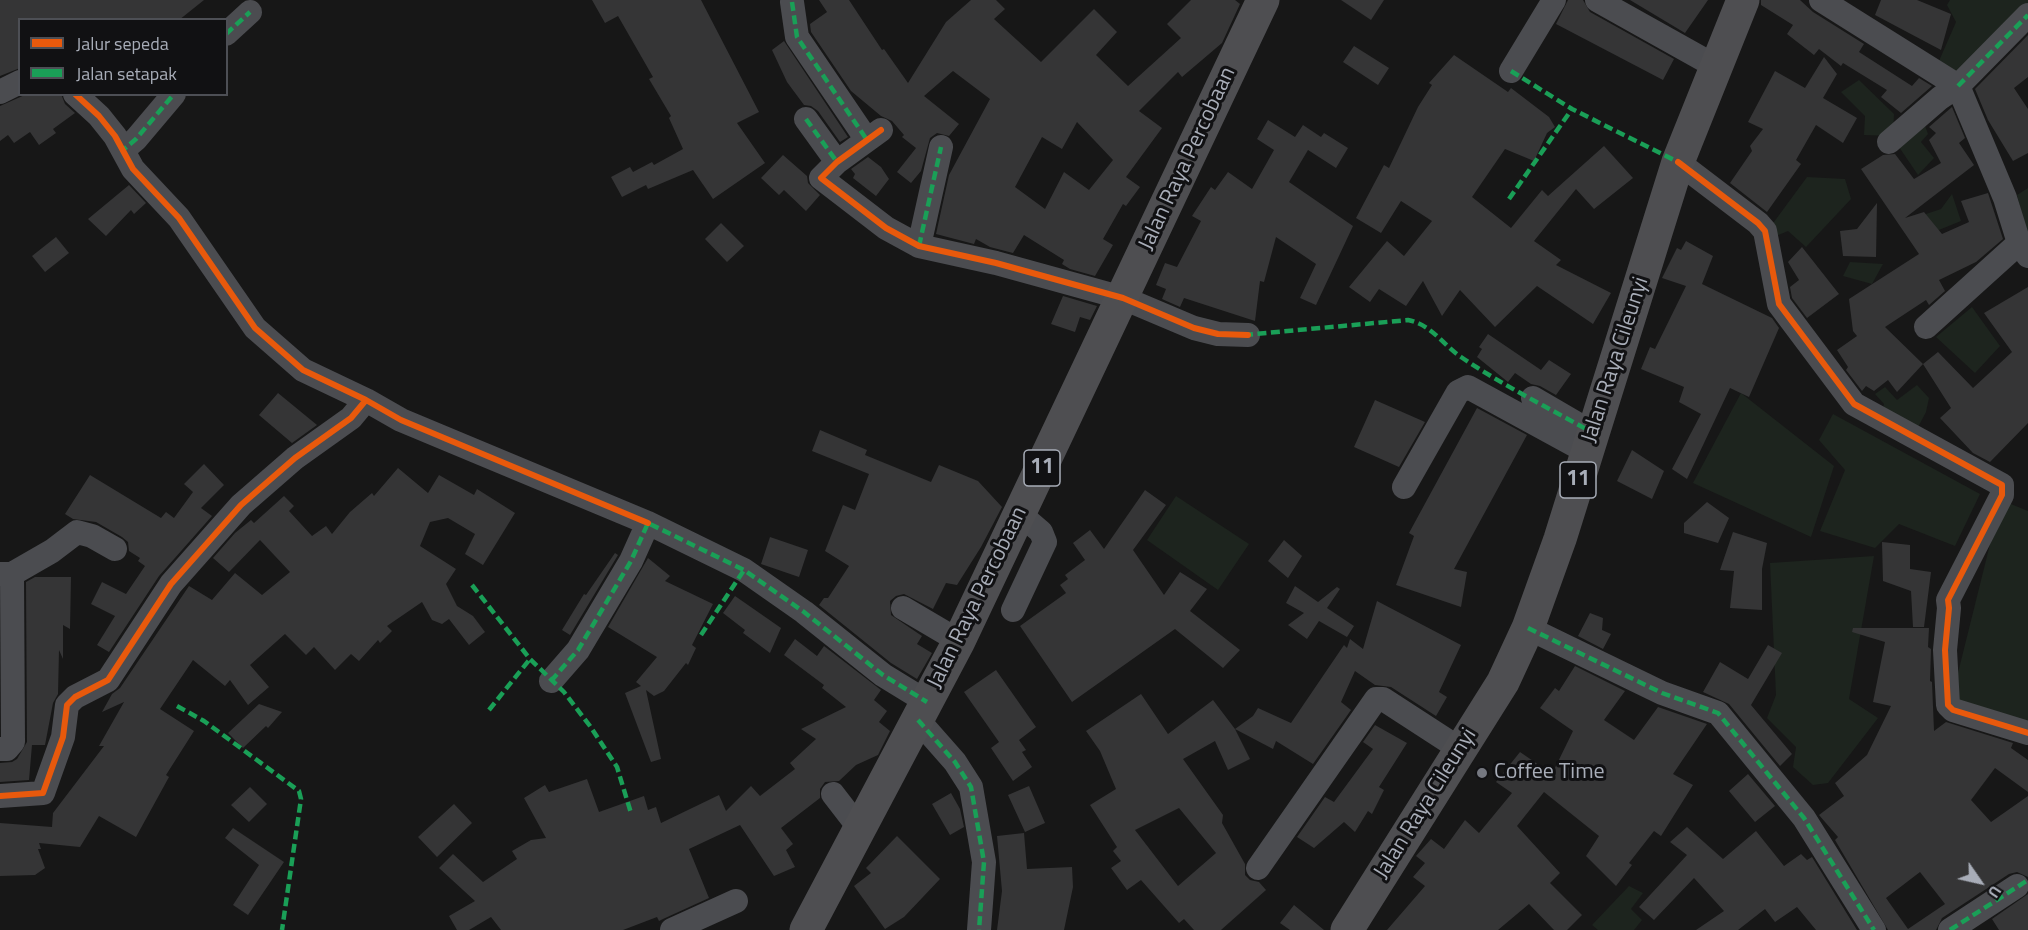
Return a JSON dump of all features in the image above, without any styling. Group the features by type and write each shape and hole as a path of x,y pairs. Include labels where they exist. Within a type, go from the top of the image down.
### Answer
{"highway":[{"name":"Jalan Raya Percobaan","path":"806,930 959,640 1263,0"},
{"name":"Jalan Raya Cileunyi","path":"1347,930 1503,682 1528,628 1590,443 1678,162 1743,0"}],"street":[{"path":"1511,70 1554,0"},
{"path":"1597,0 1715,66"},
{"path":"1821,0 1958,86 2024,249 1926,327"},
{"path":"792,2 797,37 874,135 837,162 821,178 886,228 919,246 996,263 1123,298 1194,328 1218,334 1248,335"},
{"path":"228,32 250,12"},
{"path":"1888,142 1940,98 1958,86 2028,15"},
{"path":"0,92 18,83"},
{"path":"77,96 99,116 123,150 133,169 180,218 255,328 303,370 366,400 401,420 648,523 744,570 804,612 883,675 922,711 970,787 984,862 979,930"},
{"path":"123,150 136,139 172,96"},
{"path":"806,119 837,162"},
{"path":"919,246 941,147"},
{"path":"1678,162 1758,223 1765,231 1779,304 1854,404 2002,485 2002,495 1948,600 1945,650 1948,705 1953,710 2028,733"},
{"path":"1404,487 1458,392 1468,387 1590,443"},
{"path":"1533,398 1590,443"},
{"path":"0,795 43,793 63,737 67,705 75,697 108,680 171,584 241,505 295,458 351,418 366,400"},
{"path":"1013,610 1045,542 1041,532 1020,514"},
{"path":"551,681 578,650 631,561 648,523"},
{"path":"0,749 7,749 13,742 6,574 52,551 77,532 92,536 115,549"},
{"path":"903,609 959,640"},
{"path":"1528,628 1662,693 1718,713 1804,818 1874,930"},
{"path":"1257,868 1376,699 1383,699 1460,749"},
{"path":"833,794 860,828"},
{"path":"1950,930 2018,886"},
{"path":"672,930 736,901"}],"shaded area":[{"path":"1950,0 2028,0 2028,6 1962,79 1939,61 1956,22 1947,5"},
{"path":"1859,80 1894,114 1893,136 1864,135 1865,116 1841,92"},
{"path":"1924,123 1928,134 1921,142 1934,158 1918,175 1899,147"},
{"path":"1807,177 1845,179 1851,199 1806,247 1788,231 1776,236 1771,226"},
{"path":"2028,188 2028,239 2017,195"},
{"path":"1952,194 1961,221 1924,236 1917,217 1941,209"},
{"path":"1850,262 1883,264 1872,284 1843,276"},
{"path":"1972,307 2000,346 1975,373 1936,337"},
{"path":"1917,385 1929,398 1926,412 1915,433 1881,417 1884,404 1875,394 1885,387 1897,400"},
{"path":"1741,393 1834,466 1811,537 1693,483"},
{"path":"1833,414 1980,494 1955,546 1899,524 1875,548 1820,531 1845,470 1819,440"},
{"path":"1176,496 1249,544 1218,590 1147,540"},
{"path":"2001,500 2028,511 2028,730 1950,705"},
{"path":"1874,556 1849,699 1878,718 1828,783 1813,785 1793,767 1796,747 1767,718 1776,695 1770,563"},
{"path":"1629,886 1643,893 1631,909 1642,920 1634,930 1598,930 1592,925"}],"building":[{"path":"0,0 204,0 182,18 18,18 18,69 0,76"},
{"path":"592,0 701,0 759,112 737,123 765,163 713,199 693,170 648,189 646,185 622,197 611,177 630,167 633,172 652,162 654,165 683,149 669,118 671,116 649,79 653,77 618,16 605,23"},
{"path":"819,0 849,0 882,50 884,49 908,83 946,22 971,0 996,0 1005,9 994,19 1041,62 1094,9 1117,32 1096,55 1128,86 1181,38 1167,24 1191,0 1235,0 1240,4 1222,43 1182,77 1178,72 1139,111 1162,128 1126,177 1140,187 1126,206 1123,204 1103,239 1113,245 1095,276 1070,269 1062,264 1064,260 1024,235 1013,253 990,247 976,239 974,244 936,234 949,175 990,99 953,71 924,96 959,124 949,136 937,133 930,138 921,171 911,183 897,172 916,148 902,137 904,135 892,121 881,116 851,91 811,32 810,24 827,12","holes":["1077,122 1113,160 1089,190 1064,172 1045,209 1015,187 1042,137 1062,149"]},
{"path":"1341,0 1384,0 1371,20"},
{"path":"1568,0 1583,0 1590,12 1674,59 1663,80 1556,24"},
{"path":"1630,0 1708,0 1685,33"},
{"path":"1761,0 1800,0 1813,12 1864,44 1859,52 1912,86 1919,78 1932,86 1901,113 1881,97 1887,90 1843,63 1841,66 1819,49 1814,55 1787,34 1793,25 1761,5"},
{"path":"1881,0 1917,0 1951,14 1941,50 1875,15"},
{"path":"2028,35 2028,77 2014,88 2028,109 2028,153 2013,161 1988,120 1975,89"},
{"path":"784,41 848,137 840,142 818,111 811,106 804,105 787,82 772,50"},
{"path":"1354,46 1389,68 1378,85 1343,62"},
{"path":"1454,55 1508,92 1511,88 1549,117 1555,127 1547,133 1534,161 1505,149 1472,197 1511,228 1542,190 1548,196 1604,146 1633,178 1594,209 1576,189 1534,241 1561,260 1556,265 1611,293 1593,324 1537,286 1495,327 1460,290 1442,316 1423,281 1406,306 1379,289 1370,302 1349,287 1387,241 1404,256 1432,221 1401,201 1381,233 1356,218 1384,165 1389,168 1418,107 1432,85 1429,83"},
{"path":"1824,57 1837,74 1823,98 1857,118 1843,143 1816,125 1796,160 1801,164 1767,212 1730,183 1752,151 1750,146 1763,129 1748,122 1775,71 1805,88"},
{"path":"22,96 62,96 65,104 75,113 53,129 56,133 39,145 30,132 14,143 8,135 0,141 0,106"},
{"path":"1952,107 1965,138 1959,143 1974,165 1905,218 1924,212 1942,234 1969,222 1961,201 1988,193 2003,239 1976,262 1939,280 1945,291 1929,305 1926,300 1885,327 1923,364 1897,392 1888,380 1874,391 1866,386 1862,391 1846,370 1848,367 1837,350 1857,336 1853,331 1849,299 1919,254 1861,169 1883,155 1895,154 1914,179 1941,163 1929,140 1936,133 1929,127"},
{"path":"1268,120 1295,137 1303,125 1321,137 1324,133 1348,148 1336,168 1308,150 1289,182 1353,226 1316,305 1300,298 1316,264 1276,237 1264,282 1260,281 1255,321 1184,298 1180,307 1162,299 1166,289 1156,285 1165,263 1177,267 1201,221 1192,216 1211,187 1215,190 1228,172 1252,189 1274,150 1257,139"},
{"path":"783,155 807,176 808,183 820,195 806,211 784,190 779,195 761,178"},
{"path":"868,157 881,167 889,179 876,196 853,178 855,174 851,169"},
{"path":"129,185 146,203 134,214 131,210 106,236 88,219"},
{"path":"1877,203 1876,257 1843,256 1840,231 1857,229"},
{"path":"721,223 744,246 727,262 705,239"},
{"path":"56,237 69,253 45,272 32,256"},
{"path":"1686,241 1713,256 1702,284 1772,318 1779,328 1749,397 1730,388 1687,479 1672,469 1701,414 1679,402 1684,387 1641,369 1650,347 1655,349 1686,286 1662,278 1677,248 1681,250"},
{"path":"1802,247 1839,294 1807,318 1792,298 1790,287 1799,280 1788,262"},
{"path":"2028,287 2028,423 1990,462 1973,453 1940,418 1951,408 1923,364 1938,352 1973,388 2012,352 1984,313"},
{"path":"1063,296 1097,306 1090,320 1080,317 1075,332 1051,324"},
{"path":"1488,334 1541,370 1549,360 1571,374 1556,395 1531,384 1515,373 1508,382 1477,357 1482,349 1479,347"},
{"path":"278,393 317,425 292,443 259,415"},
{"path":"1375,400 1425,422 1399,467 1354,447"},
{"path":"1477,408 1527,435 1454,569 1467,572 1461,607 1396,585 1414,536 1409,533"},
{"path":"820,430 867,450 865,455 931,482 939,465 978,481 1002,507 957,585 946,583 933,609 904,594 890,601 891,615 922,636 917,644 932,653 917,679 891,663 819,605 824,598 828,598 849,566 825,551 843,505 855,510 869,474 812,451"},
{"path":"1632,450 1664,471 1652,499 1617,481"},
{"path":"204,464 224,485 201,508 212,516 159,576 109,652 97,645 115,616 91,604 102,582 126,594 145,566 138,561 140,558 129,551 128,542 122,537 96,522 73,519 65,514 90,475 161,518 166,512 174,518 193,492 184,484"},
{"path":"398,468 428,493 439,475 474,495 477,489 515,513 483,565 465,554 475,534 448,518 430,522 420,546 456,569 446,584 457,606 473,616 485,632 469,645 449,619 442,624 432,620 422,602 387,626 392,631 380,643 378,640 359,661 351,654 335,670 314,647 306,655 285,634 250,665 269,687 248,705 230,680 225,686 193,660 160,709 194,731 166,775 169,777 136,837 99,816 80,847 39,843 41,849 38,849 45,868 35,875 0,876 0,823 52,827 53,813 104,746 99,746 124,702 102,712 112,694 120,688 189,586 212,600 235,573 262,595 290,572 260,540 229,572 213,558 235,533 251,520 254,523 284,496 294,506 289,511 312,536 326,526 332,534 350,512 372,493 374,496"},
{"path":"1145,490 1166,505 1133,550 1164,595 1180,572 1207,589 1190,611 1240,650 1223,668 1175,629 1072,702 1020,626 1066,593 1060,585 1068,579 1065,575 1085,560 1073,543 1090,530 1104,549"},
{"path":"1707,502 1729,518 1718,543 1684,533 1684,523"},
{"path":"1733,532 1767,543 1762,569 1762,610 1730,608 1734,571 1720,570"},
{"path":"770,537 808,550 799,577 761,564"},
{"path":"1284,540 1302,556 1288,578 1268,561"},
{"path":"1882,542 1910,545 1910,569 1931,572 1924,627 1913,627 1911,591 1883,581"},
{"path":"615,553 618,555 570,635 562,630 584,594 586,595"},
{"path":"648,558 670,576 665,581 713,604 692,645 696,648 688,665 686,663 664,691 654,696 646,690 661,759 651,762 625,693 641,686 636,682 657,657 608,627"},
{"path":"35,577 71,577 70,629 63,625 63,659 59,650 58,694 53,703 45,745 32,745 29,780 0,782 0,763 17,759 27,742 26,582"},
{"path":"1295,586 1318,602 1337,587 1340,589 1327,608 1354,626 1347,637 1319,621 1307,639 1288,625 1304,613 1286,603"},
{"path":"735,596 781,628 770,653 743,633 745,630 723,613"},
{"path":"1377,601 1461,645 1439,692 1447,697 1436,716 1391,687 1375,685 1355,671 1341,702 1351,710 1313,764 1276,741 1273,749 1235,729 1253,716 1258,708 1291,723 1344,645 1347,648 1350,639 1363,649"},
{"path":"1590,613 1603,618 1602,630 1611,634 1603,649 1578,636"},
{"path":"1853,628 1929,628 1928,647 1931,649 1930,681 1932,682 1934,731 1946,722 2013,743 2011,748 2028,760 2028,792 1995,768 1971,800 1991,822 2028,796 2028,877 2017,872 2009,874 1942,918 1936,930 1888,930 1835,840 1838,837 1819,815 1844,796 1835,783 1867,755 1891,706 1873,702 1885,642 1852,632","holes":["1920,872 1945,904 1908,929 1886,898"]},
{"path":"795,639 817,656 824,646 881,690 874,700 887,711 879,722 890,731 878,755 856,765 839,781 825,782 820,789 820,798 781,828 793,844 786,850 795,867 774,876 740,825 689,849 709,898 659,921 657,917 623,930 501,930 491,917 469,930 457,930 449,916 475,901 439,868 453,854 483,882 517,859 512,851 531,840 546,838 524,798 545,785 549,792 587,779 599,812 644,796 648,810 656,807 661,823 719,795 726,811 751,786 760,796 795,769 790,763 816,739 801,729 846,707 822,688 824,685 784,655"},
{"path":"1768,645 1782,653 1751,705 1792,754 1780,766 1729,704 1703,692 1720,662 1748,679"},
{"path":"1575,666 1625,691 1604,720 1634,740 1658,707 1707,724 1673,774 1693,785 1661,836 1654,831 1629,863 1632,865 1616,886 1586,856 1599,836 1544,792 1517,826 1560,873 1550,883 1582,915 1567,930 1554,930 1529,904 1498,930 1387,930 1425,886 1413,877 1425,863 1416,856 1431,839 1444,849 1465,820 1479,833 1512,793 1496,782 1520,752 1552,774 1573,731 1540,708 1555,688 1559,691"},
{"path":"996,670 1036,727 1019,740 1026,750 1022,752 1032,767 1013,781 991,748 999,742 964,692"},
{"path":"1141,694 1168,734 1213,700 1235,729 1250,759 1228,770 1215,741 1183,759 1223,815 1222,823 1245,864 1245,875 1250,880 1259,882 1266,890 1221,930 1194,930 1184,919 1179,923 1141,880 1127,890 1111,868 1121,861 1113,851 1117,847 1090,805 1116,789 1100,751 1086,731","holes":["1179,808 1216,853 1178,886 1135,830"]},
{"path":"259,704 282,712 268,728 266,726 243,748 228,733"},
{"path":"1375,725 1407,743 1379,787 1384,790 1372,814 1368,811 1355,832 1344,822 1314,848 1297,837 1325,797 1334,802 1373,749 1363,742"},
{"path":"1748,774 1775,806 1755,822 1729,791"},
{"path":"1029,786 1045,823 1025,832 1008,795"},
{"path":"250,787 267,804 249,822 231,805"},
{"path":"951,793 960,809 964,827 950,835 932,804"},
{"path":"454,804 472,823 437,857 418,837"},
{"path":"1687,827 1723,859 1756,831 1784,866 1801,854 1807,860 1812,857 1857,930 1816,930 1797,907 1775,922 1765,909 1738,930 1696,930 1724,911 1694,878 1654,920 1639,907 1687,855 1670,842"},
{"path":"233,828 284,862 248,915 233,905 259,865 225,838"},
{"path":"1024,833 1027,869 1072,867 1073,887 1064,930 997,930 1002,891 997,836"},
{"path":"897,836 940,879 904,917 885,929 854,886 871,873 866,868"},
{"path":"2028,894 2028,930 1999,930 1992,919"},
{"path":"1294,905 1324,930 1290,930 1280,923"}],"marked path":[{"path":"792,2 797,37 867,140"},
{"path":"228,32 250,12"},
{"path":"1958,86 2028,15"},
{"path":"1511,71 1572,109 1682,164"},
{"path":"125,154 123,150 136,139 172,96"},
{"path":"1509,199 1572,109"},
{"path":"806,119 837,162"},
{"path":"919,246 941,147"},
{"path":"1244,335 1408,320 1416,322 1430,330 1461,357 1593,433"},
{"path":"551,681 578,650 631,561 648,523 744,570 804,612 883,675 927,702"},
{"path":"701,635 744,570"},
{"path":"472,585 530,659 564,692 590,726 617,767 631,813"},
{"path":"1528,628 1662,693 1718,713 1804,818 1874,930"},
{"path":"489,710 530,659"},
{"path":"177,706 204,721 299,791 301,799 282,930"},
{"path":"918,720 955,762 971,787 984,862 979,930"},
{"path":"1950,930 2028,880"}],"cycle path":[{"path":"77,96 99,116 115,136 133,169 179,218 255,328 303,370 366,400 401,420 648,523"},
{"path":"881,130 837,162 821,178 886,228 919,246 996,263 1123,298 1194,328 1218,334 1248,335"},
{"path":"1678,162 1758,223 1765,231 1779,304 1854,404 2002,485 2002,495 1948,600 1945,650 1948,705 1953,710 2028,733"},
{"path":"0,796 43,793 63,737 67,705 75,697 108,680 171,584 241,505 295,458 351,418 366,400"}],"place":[{"name":"Coffee Time","path":"1482,773"}]}
